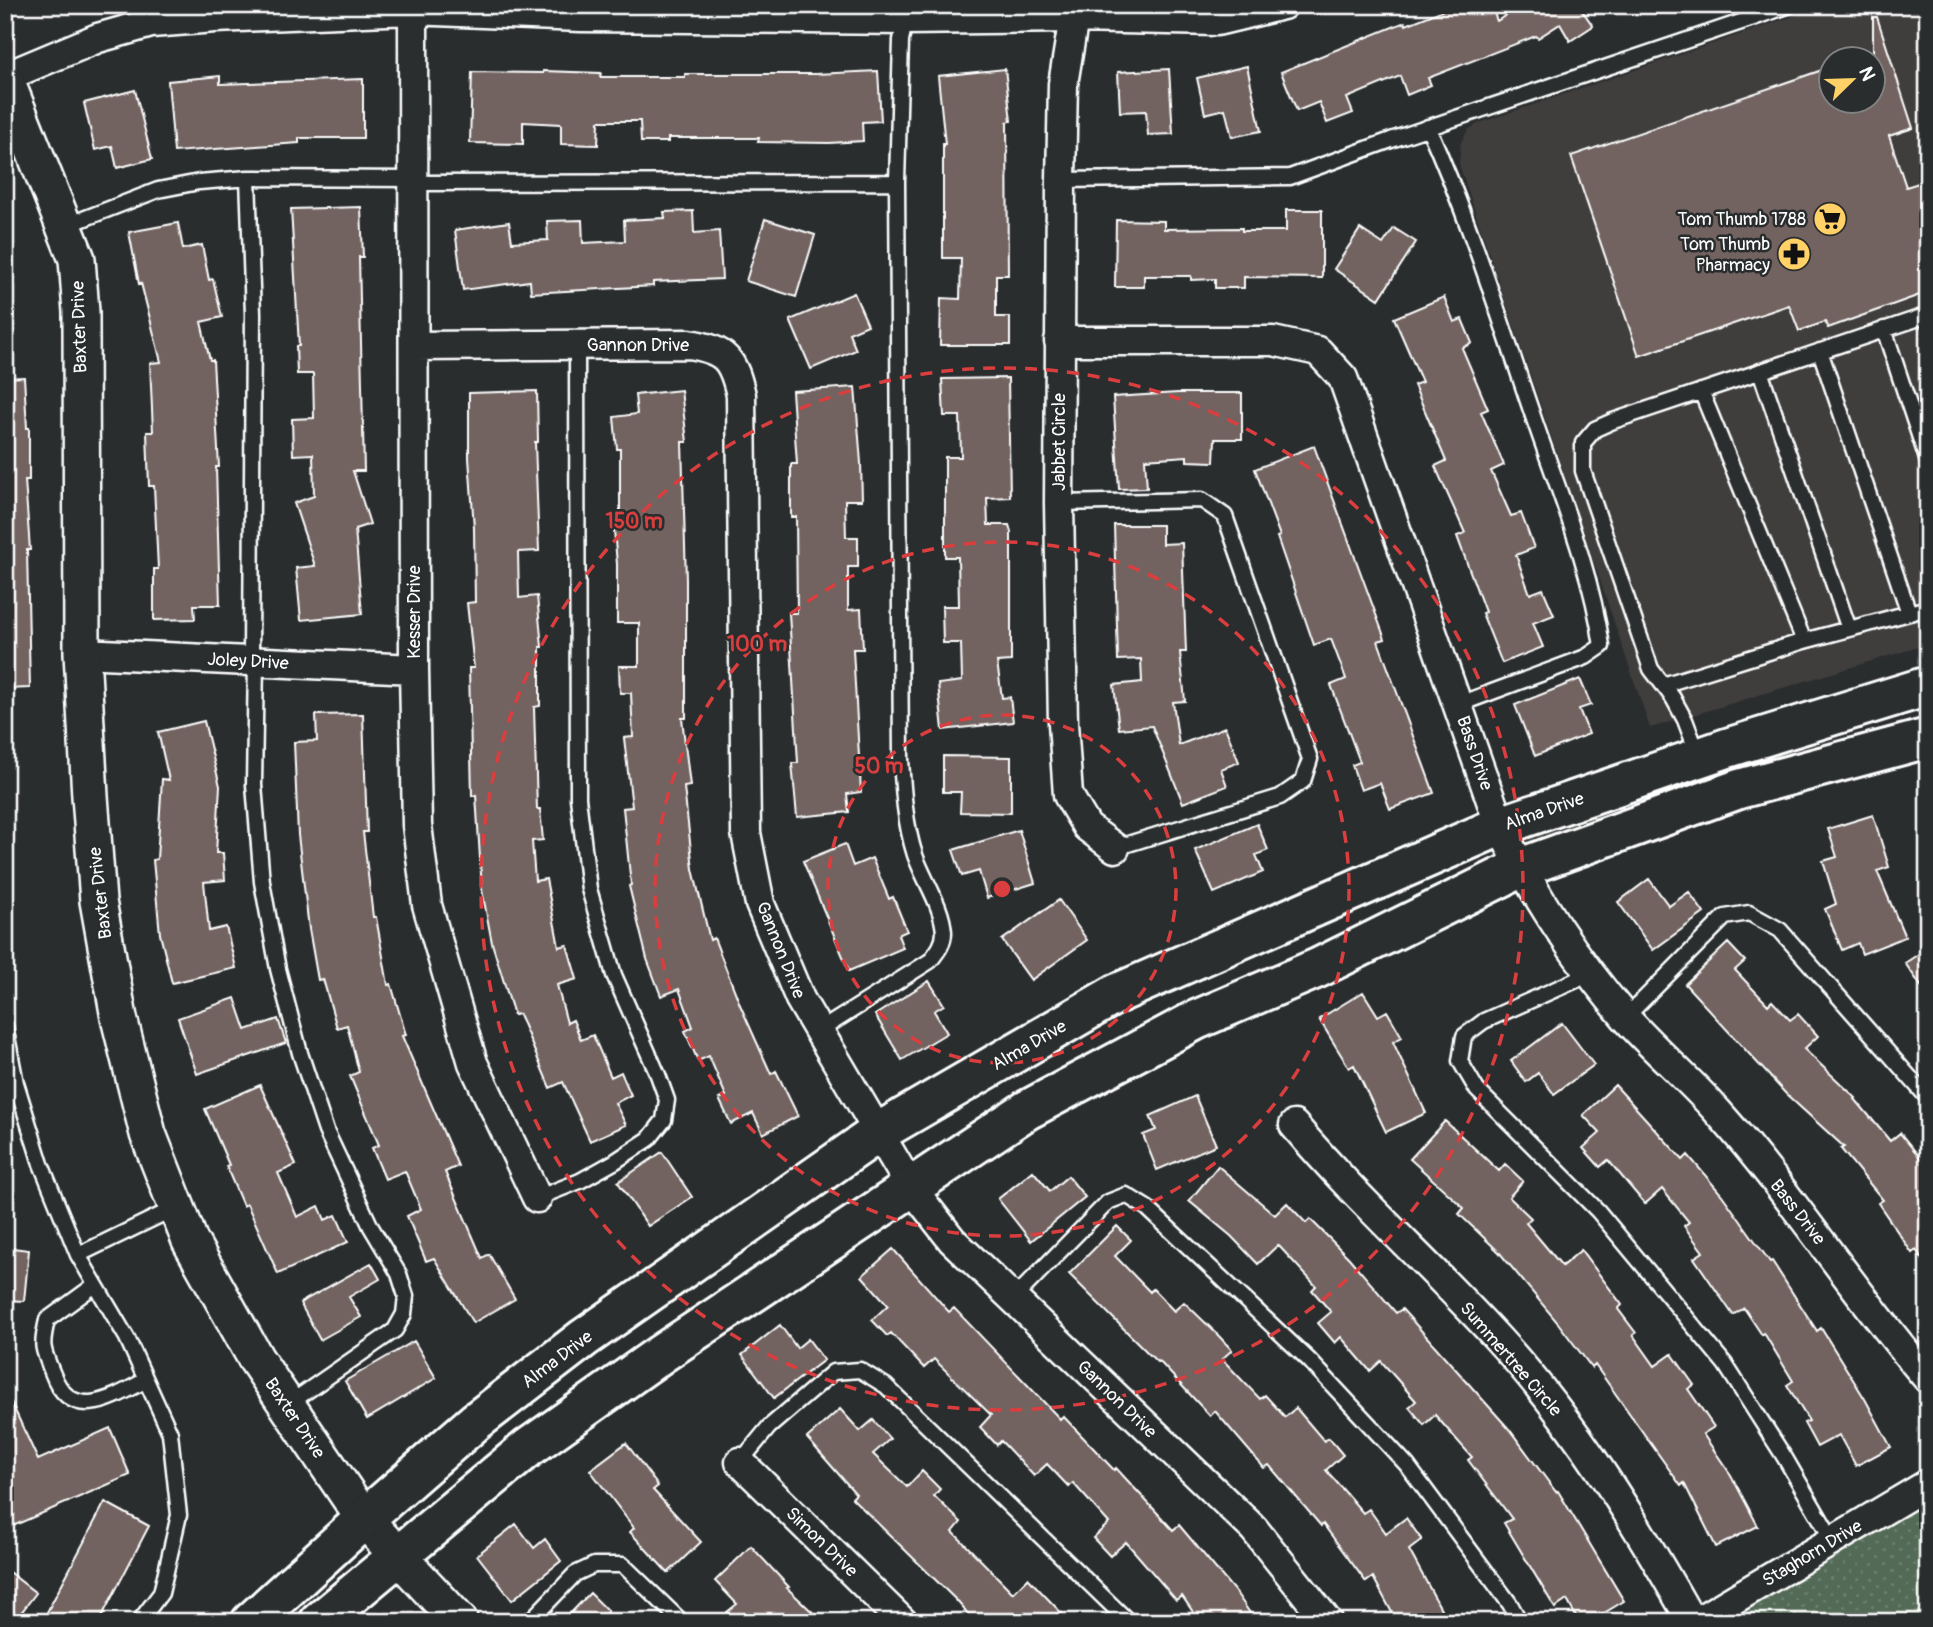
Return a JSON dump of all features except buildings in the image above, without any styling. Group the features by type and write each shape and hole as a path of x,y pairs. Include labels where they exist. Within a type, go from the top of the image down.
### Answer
{"main road":[{"name":"Alma Drive","path":"251,1622 475,1422 584,1338 879,1132 1116,994 1500,826 1699,757 1928,686"},
{"path":"319,1622 528,1448 661,1354 1027,1110 1196,1020 1318,968 1520,868 1739,789 1928,738"}],"street":[{"path":"5,78 97,38 152,23 245,11 412,7 907,13 1074,11 1217,21 1239,11 1283,5"},
{"name":"Kesser Drive","path":"412,7 417,825 426,905 473,1063 537,1198"},
{"name":"Jabbet Circle","path":"1074,11 1063,84 1061,180 1059,503 1063,723 1068,795 1087,827 1115,848"},
{"name":"Baxter Drive","path":"5,78 77,259 81,312 82,653 98,901 119,1017 145,1121 197,1253 256,1359 364,1519 460,1622"},
{"name":"Bass Drive","path":"1059,341 1273,341 1318,351 1343,377 1500,826 1520,868 1564,938 1626,1017 1718,1112 1798,1211 1884,1328 1928,1379"},
{"name":"Gannon Drive","path":"414,346 689,344 711,347 725,357 736,374 741,395 746,833 760,904 800,999 910,1186 952,1240 1254,1529 1328,1622"},
{"name":"Joley Drive","path":"82,653 414,668"},
{"name":"Summertree Circle","path":"1294,1125 1323,1159 1501,1342 1569,1426 1631,1517 1694,1622"},
{"name":"Simon Drive","path":"740,1462 903,1622"},
{"name":"Staghorn Drive","path":"1694,1622 1928,1484"}],"lane":[{"path":"1061,180 1290,177 1754,11 1790,5"},
{"path":"819,1031 930,961 940,949 944,936 942,919 915,855 904,807 901,759 897,182 901,40 907,13"},
{"path":"1428,128 1455,188 1577,544 1599,623 1602,646 1586,657 1458,705"},
{"path":"248,178 253,328 254,785 261,882 278,969 300,1053 326,1131 371,1227 399,1275 406,1296 404,1314 395,1330 287,1405"},
{"path":"65,226 158,190 199,181 248,178 897,182"},
{"path":"1699,757 1685,720 1651,670 1583,471 1583,443 1595,429 1613,421 1928,315"},
{"path":"1884,329 1928,462"},
{"path":"537,1198 580,1181 649,1139 664,1120 667,1100 614,975 589,889 578,798 577,345"},
{"path":"1820,351 1909,613"},
{"path":"1760,371 1849,629"},
{"path":"1701,391 1804,641"},
{"path":"1059,503 1202,500 1225,516 1310,759 1303,781 1279,797 1115,848"},
{"path":"1663,685 1804,641 1928,608"},
{"path":"1626,1017 1725,917 1749,912 1780,930 1928,1098"},
{"path":"1592,973 1484,1021 1464,1036 1460,1061 1477,1090 1598,1211 1724,1364 1785,1458 1833,1541"},
{"path":"5,1026 16,1083 34,1141 78,1255 127,1338 170,1433 179,1515 161,1593 139,1622"},
{"path":"1013,1299 1108,1202 1126,1195 1147,1208 1309,1360 1407,1465 1510,1604 1520,1622"},
{"path":"78,1255 177,1207"},
{"path":"95,1285 47,1320 41,1344 58,1390 72,1401 90,1404 115,1397 146,1380"},
{"path":"740,1462 769,1427 833,1372 860,1370 886,1386 1129,1622"},
{"path":"529,1622 575,1574 594,1565 623,1565 681,1622"}],"shaded area":[{"path":"1826,5 1928,5 1928,644 1650,728 1459,164 1461,142 1468,130 1479,123"}],"green space":[{"path":"1928,1494 1928,1622 1714,1622"}],"place":[{"name":"Tom Thumb 1788","path":"1830,219"},
{"name":"Tom Thumb Pharmacy","path":"1794,254"}]}
